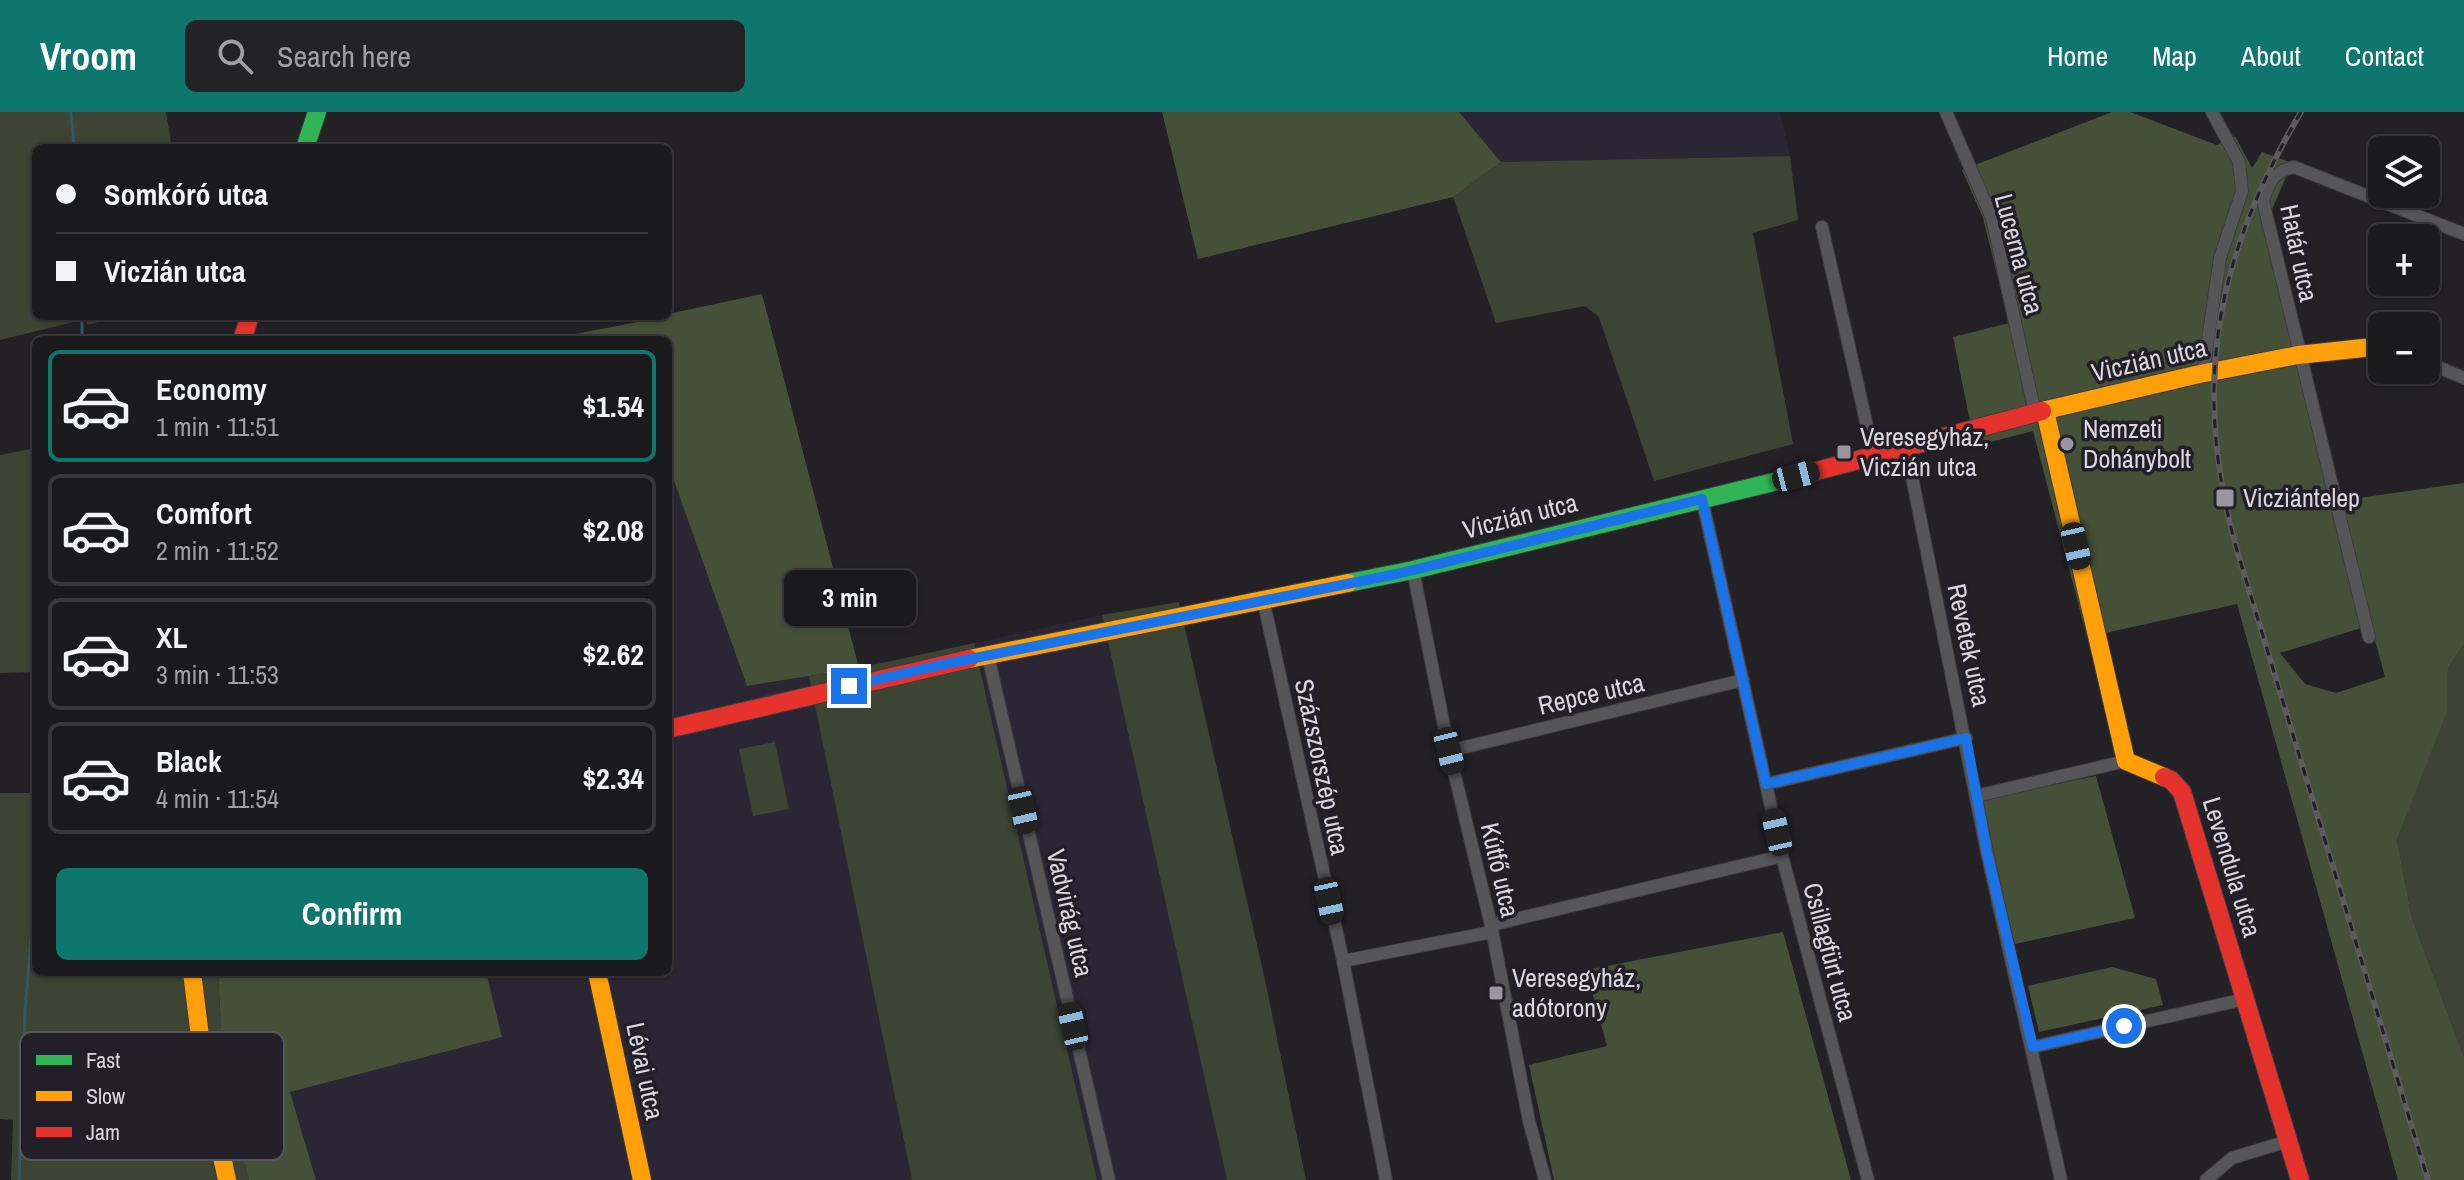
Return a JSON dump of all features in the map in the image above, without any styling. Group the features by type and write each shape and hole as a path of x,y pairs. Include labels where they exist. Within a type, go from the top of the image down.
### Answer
{"street":[{"path":"306,144 317,112"},
{"name":"Lucerna utca","path":"1946,112 1992,218 2040,412"},
{"path":"2203,374 2220,258 2242,191 2239,162 2212,112"},
{"name":"Határ utca","path":"2369,637 2263,201 2275,175 2280,170 2294,167 2464,234"},
{"path":"1822,227 1874,457"},
{"name":"Viczián utca","path":"672,728 988,656 1413,570 2203,374 2298,355 2368,348"},
{"path":"2440,369 2463,380"},
{"path":"1976,796 2126,761 2040,412"},
{"name":"Revetek utca","path":"1906,447 1987,853 2061,1180"},
{"name":"Csillagfürt utca","path":"1702,499 1782,856 1868,1180"},
{"name":"Kútfő utca","path":"1413,570 1449,751 1492,929 1529,1121 1545,1180"},
{"name":"Százszorszép utca","path":"1263,599 1343,961 1386,1180"},
{"name":"Vadvirág utca","path":"988,656 1109,1180"},
{"name":"Repce utca","path":"1449,751 1743,680"},
{"path":"1766,784 1966,738"},
{"name":"Levendula utca","path":"2126,761 2171,780 2182,792 2300,1180"},
{"path":"1343,961 1492,929 1782,856"},
{"path":"192,976 199,1032"},
{"name":"Lévai utca","path":"598,976 642,1180"},
{"path":"2033,1047 2245,999"},
{"path":"2206,1180 2232,1158 2288,1141"},
{"path":"223,1160 227,1180"}],"shaded area":[{"path":"1459,112 1780,112 1790,156 1501,162"},
{"path":"672,475 747,686 809,676 912,1180 316,1180 290,1092 501,1037 487,976 672,976"},
{"path":"1102,615 1227,1180 1097,1180 974,643"}],"green space":[{"path":"0,112 166,112 171,144 32,144 32,320 82,320 0,340"},
{"path":"1162,112 1459,112 1501,162 1453,197 1198,259"},
{"path":"2112,112 2130,112 2217,145 2235,136 2252,168 2262,152 2292,163 2271,212 2338,501 2464,483 2464,644 2448,668 2447,711 2397,840 2412,918 2464,1057 2464,1180 2398,1180 2237,604 2087,637 2033,431 1975,446 1953,337 2009,323 1983,218 1962,170","holes":["2371,625 2385,677 2336,693 2305,684 2280,653"]},
{"path":"1790,156 1798,220 1753,233 1793,444 1654,481 1599,317 1585,306 1496,323 1453,197 1501,162"},
{"path":"762,294 859,668 747,686 672,475 672,336 566,336 648,320 672,320 672,313"},
{"path":"86,320 107,320 87,325"},
{"path":"32,449 32,672 0,673 0,455"},
{"path":"1179,602 1265,980 1306,1180 1227,1180 1102,615"},
{"path":"974,643 1097,1180 912,1180 809,676"},
{"path":"2464,644 2464,1057 2412,918 2397,840 2446,711 2448,668"},
{"path":"775,742 789,809 753,816 739,749"},
{"path":"2096,776 2135,918 2015,944 1991,855 1983,799"},
{"path":"0,793 32,793 32,976 218,976 221,1032 20,1032 20,1160 244,1160 249,1180 11,1180 13,1120 0,1119"},
{"path":"1783,932 1851,1180 1554,1180 1529,1065 1607,1046 1586,970"},
{"path":"2112,967 2156,979 2163,1005 2039,1032 2028,986"},
{"path":"218,976 487,976 502,1037 290,1092 316,1180 249,1180 244,1160 284,1160 284,1032 221,1032"}],"waterway":[{"path":"71,112 74,144"},
{"path":"82,320 82,336"},
{"path":"24,1032 32,926"},
{"path":"19,1180 20,1152"}],"railway":[{"path":"2301,112 2272,165 2231,270 2220,323 2214,376 2215,431 2222,488 2236,547 2428,1180"}],"traffic: fast":[{"path":"306,144 317,112"},
{"path":"1348,583 1794,477"}],"traffic: slow":[{"path":"2042,411 2195,375 2298,355 2368,348"},
{"path":"2045,411 2126,761 2164,777"},
{"path":"969,659 1348,583"},
{"path":"192,976 199,1032"},
{"path":"598,976 642,1180"},
{"path":"223,1160 227,1180"}],"traffic: jam":[{"path":"243,336 249,320"},
{"path":"1794,477 2042,411"},
{"path":"672,728 969,659"},
{"path":"2164,777 2182,792 2300,1180"}],"place":[{"name":"Nemzeti Dohánybolt","path":"2067,444"},
{"name":"Veresegyház, Viczián utca","path":"1844,452"},
{"name":"Vicziántelep","path":"2225,498"},
{"name":"Veresegyház, adótorony","path":"1496,993"}],"route":[{"path":"849,686 1397,574 1702,499 1766,784 1966,738 1987,853 2033,1047 2124,1026"}]}
